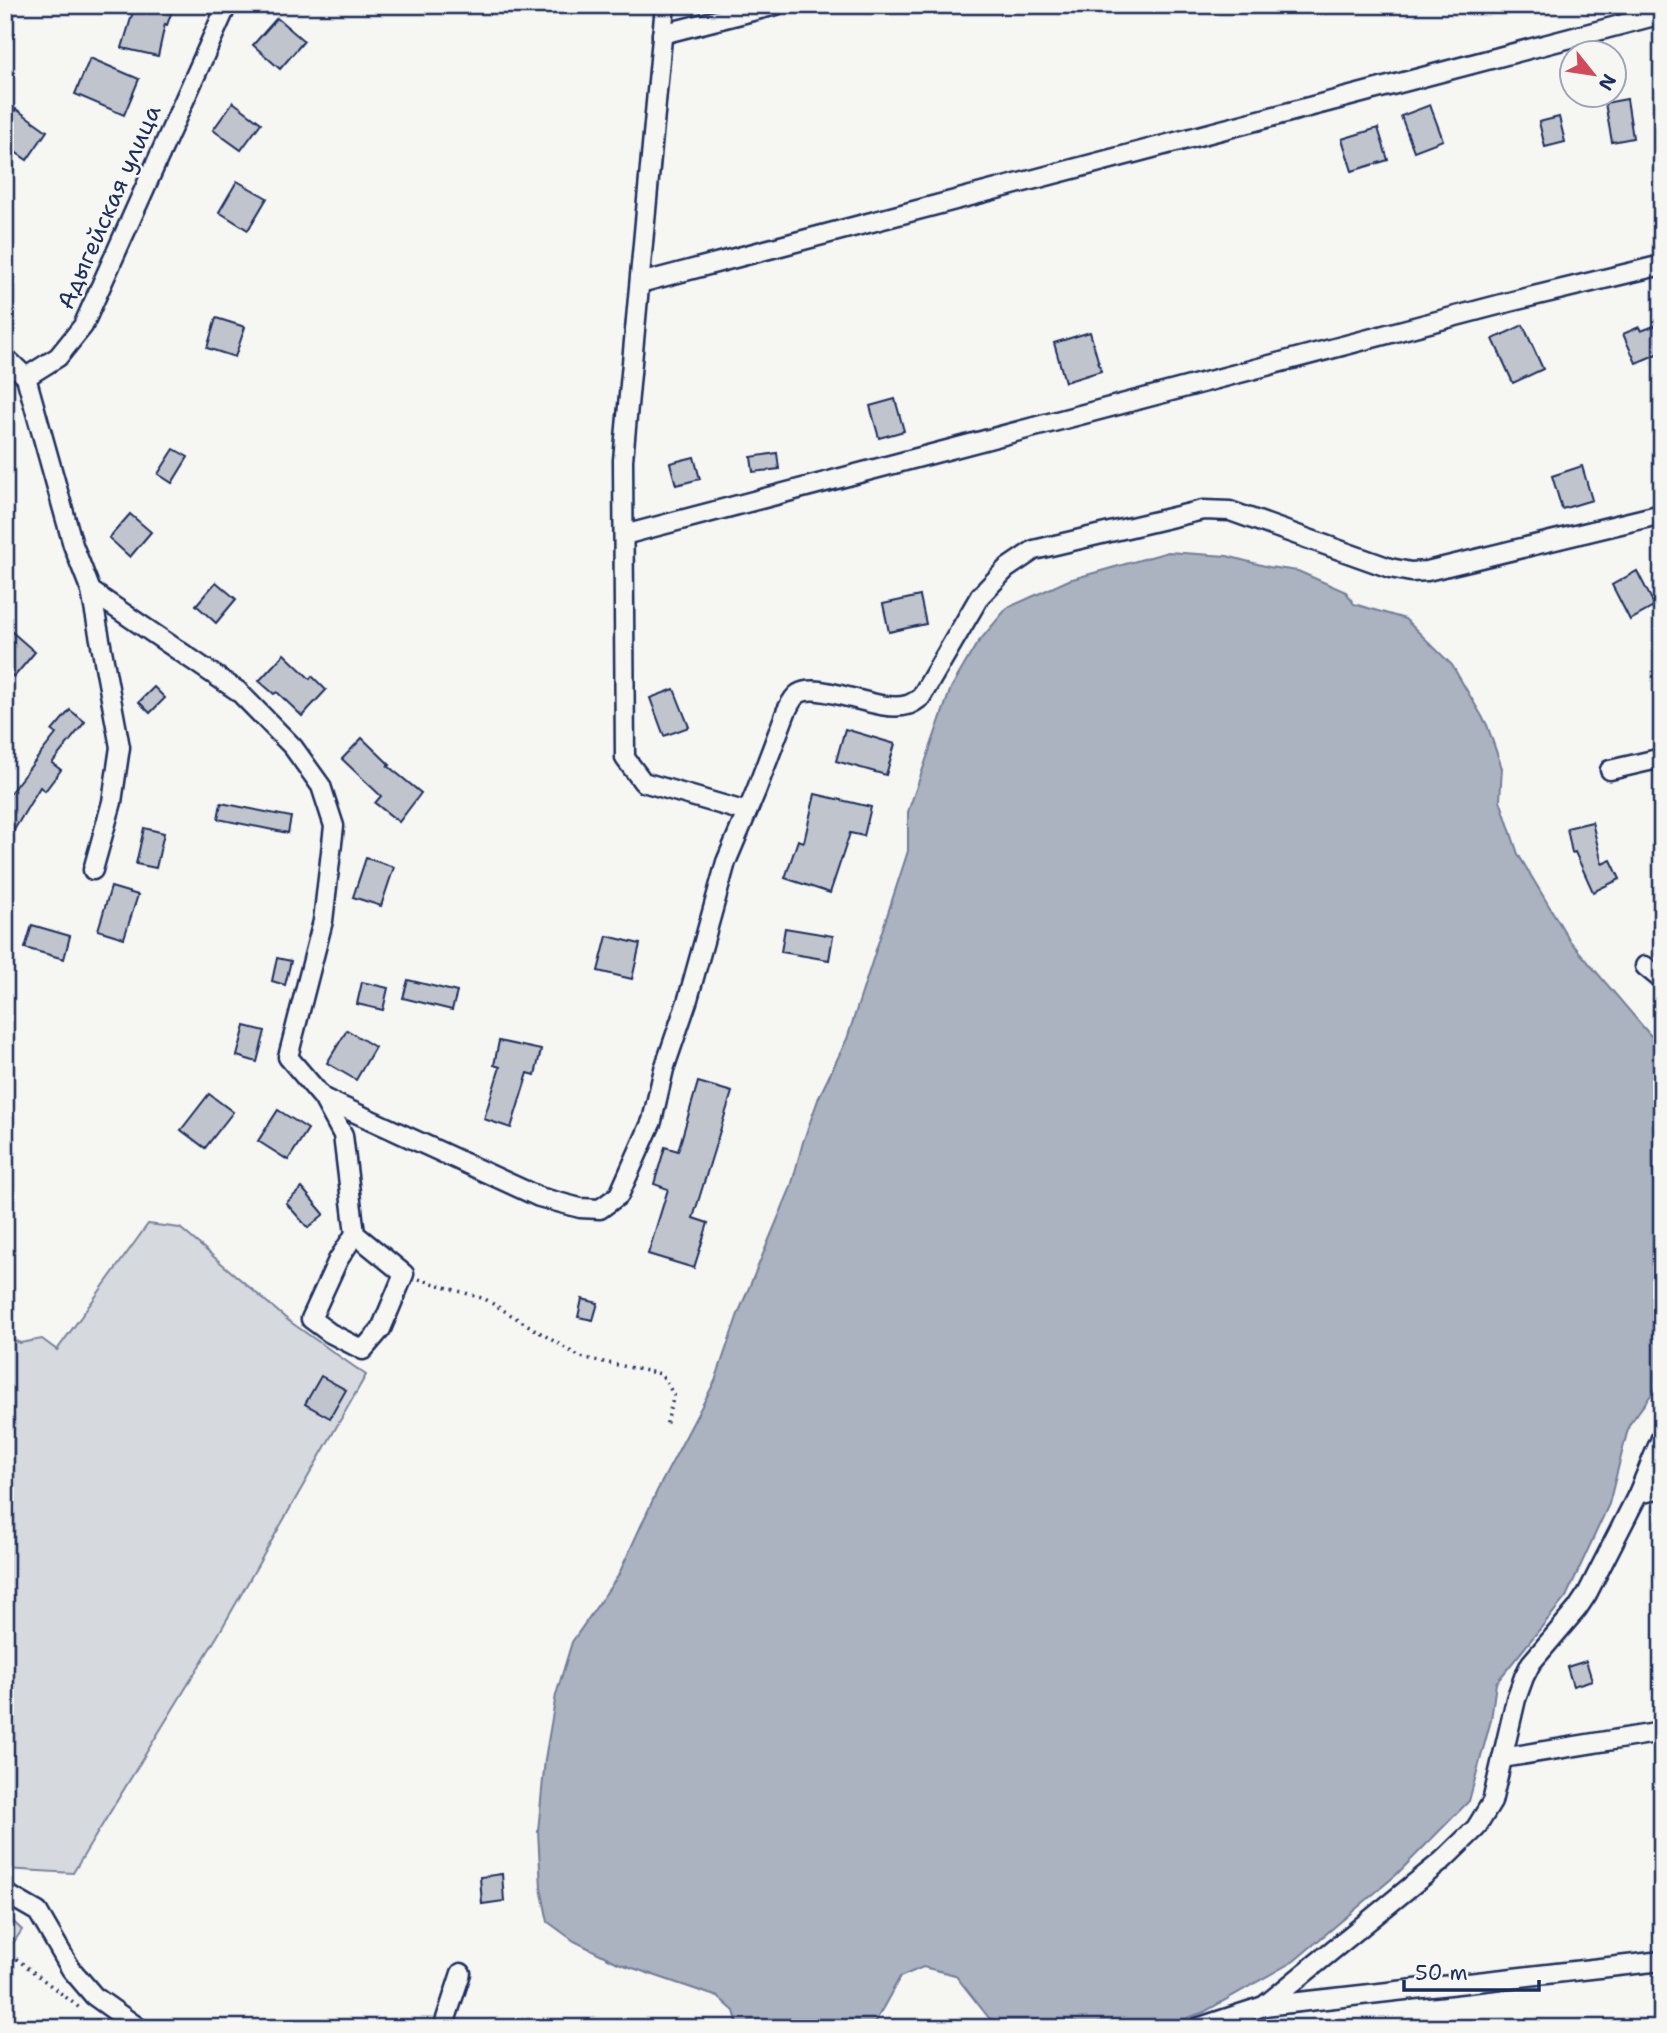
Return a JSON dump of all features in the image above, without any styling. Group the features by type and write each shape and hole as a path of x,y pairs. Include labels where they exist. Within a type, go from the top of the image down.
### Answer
{"street":[{"name":"Адыгейская улица","path":"26,377 58,357 83,326 227,5"},
{"path":"665,5 623,460 625,758 643,782 747,812"},
{"path":"662,34 776,5"},
{"path":"640,283 1662,14"},
{"path":"624,535 1662,265"},
{"path":"5,356 26,377 74,545 91,591 120,747 112,802 93,870"},
{"path":"323,1098 539,1197 580,1208 600,1209 619,1195 652,1121 664,1069 688,999 726,862 786,712 798,694 812,690 894,707 909,705 921,696 980,596 1006,569 1034,551 1203,510 1230,511 1390,568 1411,572 1427,571 1662,513"},
{"path":"91,591 237,691 293,747 321,786 334,826 323,921 288,1058 323,1098 343,1135 355,1234 338,1259 311,1319 363,1350 381,1329 404,1274 355,1234"},
{"path":"1610,770 1662,758"},
{"path":"1645,966 1662,980"},
{"path":"1264,2006 1442,1861 1476,1828 1492,1802 1516,1699 1524,1677 1531,1663 1587,1594 1638,1494 1662,1436"},
{"path":"1638,1494 1662,1489"},
{"path":"1502,1758 1662,1732"},
{"path":"5,1893 38,1912 71,1969 94,1996 139,2028"},
{"path":"1198,2028 1264,2006 1662,1961"},
{"path":"443,2028 461,1973"}],"path":[{"path":"404,1274 485,1299 580,1357 661,1374 674,1395 666,1426"},
{"path":"5,1950 83,2011"},
{"path":"94,2019 104,2028"}],"shaded area":[{"path":"1168,552 1227,556 1298,571 1346,592 1354,604 1405,619 1452,665 1487,725 1502,768 1500,800 1518,854 1570,941 1650,1035 1662,1044 1662,1380 1629,1425 1609,1504 1566,1597 1496,1683 1491,1720 1469,1801 1396,1875 1294,1961 1204,2012 1160,2028 1013,2028 989,2018 955,1975 923,1967 900,1977 872,2028 739,2028 734,2011 718,1997 618,1963 574,1941 548,1922 541,1888 538,1831 545,1759 556,1695 572,1642 618,1576 657,1491 715,1381 738,1314 791,1187 819,1097 847,1039 908,851 908,812 951,688 976,645 1007,608 1069,580"},
{"path":"148,1224 180,1228 289,1321 366,1375 218,1635 73,1873 5,1869 5,1336 20,1343 42,1339 57,1350"},
{"path":"5,1914 22,1930 5,1955"}],"building":[{"path":"135,5 174,5 167,25 165,24 158,56 122,48"},
{"path":"277,18 304,41 280,69 253,45"},
{"path":"90,58 139,79 124,115 75,94"},
{"path":"233,102 261,123 241,150 213,130"},
{"path":"1430,105 1443,140 1414,151 1401,116"},
{"path":"1628,106 1633,138 1612,142 1606,108 1628,108"},
{"path":"16,109 47,131 27,160 5,145 5,124"},
{"path":"1559,117 1565,142 1545,147 1539,122"},
{"path":"1378,128 1388,160 1352,171 1342,139"},
{"path":"237,181 267,198 248,230 219,212"},
{"path":"216,318 245,327 235,357 207,348"},
{"path":"1662,323 1662,352 1636,363 1623,334 1639,327 1641,331"},
{"path":"1523,325 1543,369 1513,383 1493,339"},
{"path":"1090,332 1101,371 1065,382 1054,343"},
{"path":"895,399 904,431 879,438 870,406"},
{"path":"174,449 188,457 172,483 158,474"},
{"path":"777,453 779,469 753,472 751,457"},
{"path":"694,457 700,479 676,485 670,463"},
{"path":"1582,466 1592,500 1562,509 1552,476"},
{"path":"130,514 151,532 130,557 109,538"},
{"path":"1637,571 1655,606 1630,620 1612,585"},
{"path":"216,582 236,599 216,623 196,605"},
{"path":"920,596 926,624 889,632 883,604"},
{"path":"12,632 35,652 14,677 5,669 5,641"},
{"path":"284,654 326,690 302,716 277,692 274,694 259,681"},
{"path":"154,687 165,698 150,713 139,702"},
{"path":"674,689 689,727 664,736 650,698"},
{"path":"70,710 85,722 52,763 61,770 45,791 40,787 5,845 5,790 10,793 56,734 52,731"},
{"path":"845,729 895,744 886,775 836,761"},
{"path":"362,738 390,765 388,766 421,793 399,822 375,803 381,796 342,759"},
{"path":"815,794 871,807 864,836 850,833 830,893 785,878 798,840 804,842"},
{"path":"221,803 291,817 288,833 218,819"},
{"path":"1592,822 1602,864 1611,860 1620,879 1593,892 1575,852 1572,853 1567,828"},
{"path":"144,828 164,833 156,868 136,864"},
{"path":"366,858 394,867 381,906 353,897"},
{"path":"111,887 138,895 124,938 98,930"},
{"path":"32,925 70,936 64,959 25,948"},
{"path":"785,928 833,936 829,960 781,952"},
{"path":"607,936 640,944 632,979 598,971"},
{"path":"277,958 291,961 285,985 272,981"},
{"path":"408,980 457,992 452,1010 403,998"},
{"path":"362,982 388,988 383,1010 357,1004"},
{"path":"245,1026 265,1031 257,1062 237,1056"},
{"path":"347,1030 375,1047 356,1080 327,1063"},
{"path":"499,1041 541,1050 535,1075 528,1073 511,1128 484,1119 500,1067 494,1065"},
{"path":"698,1082 732,1092 693,1218 708,1223 694,1268 648,1254 668,1189 654,1184 665,1147 678,1151"},
{"path":"209,1094 233,1112 205,1148 181,1130"},
{"path":"278,1110 308,1129 288,1160 258,1141"},
{"path":"302,1188 324,1214 308,1228 286,1203"},
{"path":"582,1299 598,1303 593,1320 578,1317"},
{"path":"321,1376 346,1390 330,1418 305,1404"},
{"path":"1586,1661 1592,1680 1573,1686 1567,1667"},
{"path":"502,1874 504,1901 482,1904 480,1877"}]}
